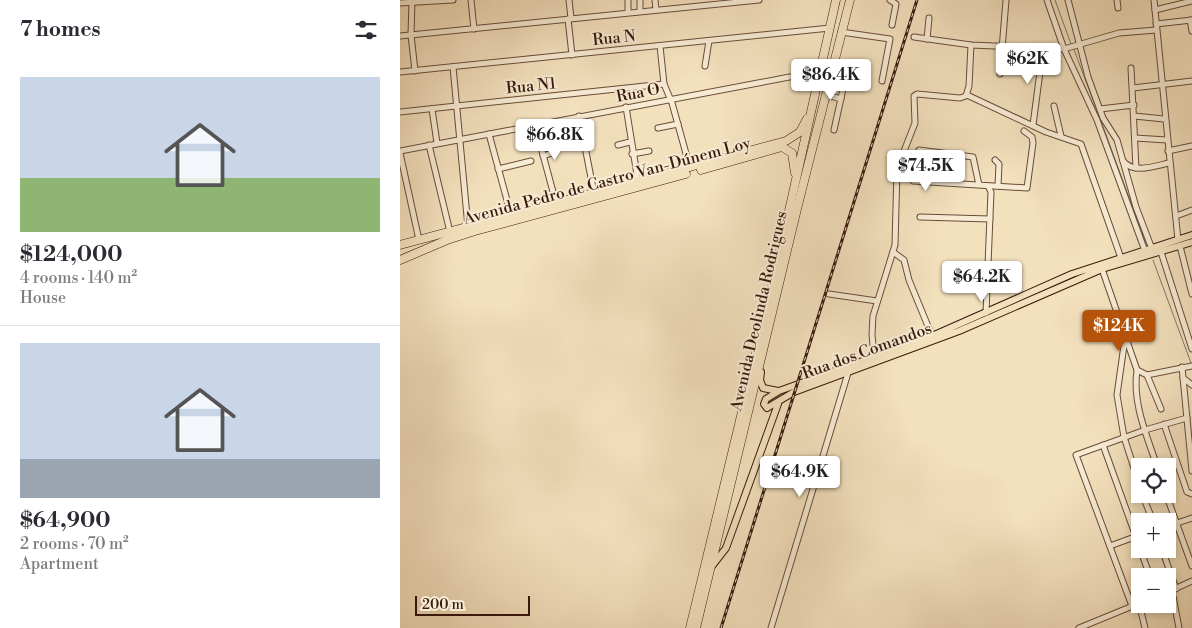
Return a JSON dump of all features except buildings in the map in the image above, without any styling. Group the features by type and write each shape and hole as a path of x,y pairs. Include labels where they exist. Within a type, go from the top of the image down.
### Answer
{"highway":[{"name":"Avenida Deolinda Rodrigues","path":"690,628 822,71 836,0"},
{"name":"Avenida Deolinda Rodrigues","path":"696,628 764,351 796,209 833,67 840,32 850,0"},
{"name":"Avenida Pedro de Castro Van-Dúnem Loy","path":"400,246 791,139 802,128 816,94"},
{"name":"Avenida Pedro de Castro Van-Dúnem Loy","path":"400,260 475,230 782,147 790,150 794,157 795,185"}],"main road":[{"name":"Rua dos Comandos","path":"778,404 792,393 959,331 1102,269 1160,252 1192,235"},
{"name":"Rua dos Comandos","path":"779,391 932,336 1072,274 1148,250 1192,242"},
{"path":"764,351 761,384 770,391 779,391"},
{"path":"778,404 767,408 764,401 779,391"},
{"path":"712,566 726,548 778,404"}],"street":[{"path":"400,3 452,0"},
{"path":"471,0 474,29"},
{"path":"569,0 572,55"},
{"path":"628,0 628,12"},
{"path":"640,0 640,11"},
{"path":"655,0 656,10"},
{"path":"685,0 686,7"},
{"path":"400,36 686,7 696,3 759,0"},
{"path":"890,0 896,4 892,25"},
{"path":"1000,74 1006,0"},
{"path":"1047,0 1072,47 1100,109 1100,119 1114,134 1148,250"},
{"path":"1068,0 1072,47 1148,250"},
{"path":"1117,0 1118,8"},
{"path":"1154,0 1164,119 1179,243 1192,294"},
{"path":"411,1 411,35 415,71"},
{"path":"1155,10 1179,3 1192,2"},
{"path":"927,39 929,18"},
{"path":"914,37 971,45 1043,49 1072,47 1119,33 1191,20 1192,31"},
{"name":"Rua N","path":"400,72 830,28"},
{"path":"840,32 890,39 882,81"},
{"path":"705,66 709,41"},
{"path":"967,95 971,45"},
{"path":"660,46 664,84 678,124 690,168"},
{"path":"1033,125 1043,49"},
{"path":"453,67 468,227"},
{"path":"833,67 844,68 847,72 834,130"},
{"path":"1131,68 1136,168"},
{"name":"Rua O","path":"400,152 437,143 822,71"},
{"path":"1133,88 1192,80"},
{"name":"Rua N1","path":"400,112 664,84"},
{"path":"874,357 872,326 877,301 896,240 897,169 915,123 914,96 917,94 960,98 967,95 1046,132 1061,136 1082,146 1121,258"},
{"path":"826,95 841,99"},
{"path":"1100,109 1134,105"},
{"path":"1054,106 1061,136"},
{"path":"626,107 630,142 638,181"},
{"path":"432,109 437,143"},
{"path":"579,116 594,193"},
{"path":"1134,116 1164,119"},
{"path":"658,128 678,124"},
{"path":"534,125 556,203"},
{"path":"979,185 973,157 966,156 919,150 908,175 913,180 988,186 1028,186 1033,143 1032,137 1024,131"},
{"path":"489,134 511,215"},
{"path":"1135,138 1167,140"},
{"path":"618,145 630,142"},
{"path":"429,145 450,232"},
{"path":"1168,151 1192,146"},
{"path":"632,154 648,150"},
{"path":"400,152 419,240"},
{"path":"543,156 555,152"},
{"path":"1121,158 1128,166 1136,168 1169,164"},
{"path":"991,192 996,186 998,164 995,160"},
{"path":"498,169 531,161"},
{"path":"986,313 991,192 988,186"},
{"path":"1176,216 1192,210"},
{"path":"920,217 990,219"},
{"path":"893,252 904,260 909,280 932,336"},
{"path":"1160,252 1192,349"},
{"path":"1102,269 1137,370 1136,391 1144,430 1154,458"},
{"path":"829,294 877,301"},
{"path":"1124,335 1146,326"},
{"path":"1124,335 1117,390 1124,437 1131,459"},
{"path":"1146,375 1192,366"},
{"path":"1182,367 1192,471"},
{"path":"1137,370 1146,375 1161,409"},
{"path":"771,628 848,373"},
{"path":"1183,378 1192,384"},
{"path":"1131,603 1076,455 1144,430 1187,418"},
{"path":"1164,424 1184,486 1187,492 1192,494"},
{"path":"1103,445 1131,518"},
{"path":"1169,503 1192,566"},
{"path":"1177,523 1192,518"},
{"path":"1110,546 1131,538"},
{"path":"1176,589 1192,581"},
{"path":"1079,628 1131,606"},
{"path":"1176,612 1179,628"},
{"path":"1142,613 1146,628"}],"waterway":[{"path":"1055,0 1071,44"},
{"path":"1073,47 1099,116"},
{"path":"1101,121 1146,244"},
{"path":"1153,260 1191,363"}],"railway":[{"path":"721,628 917,0"}]}
